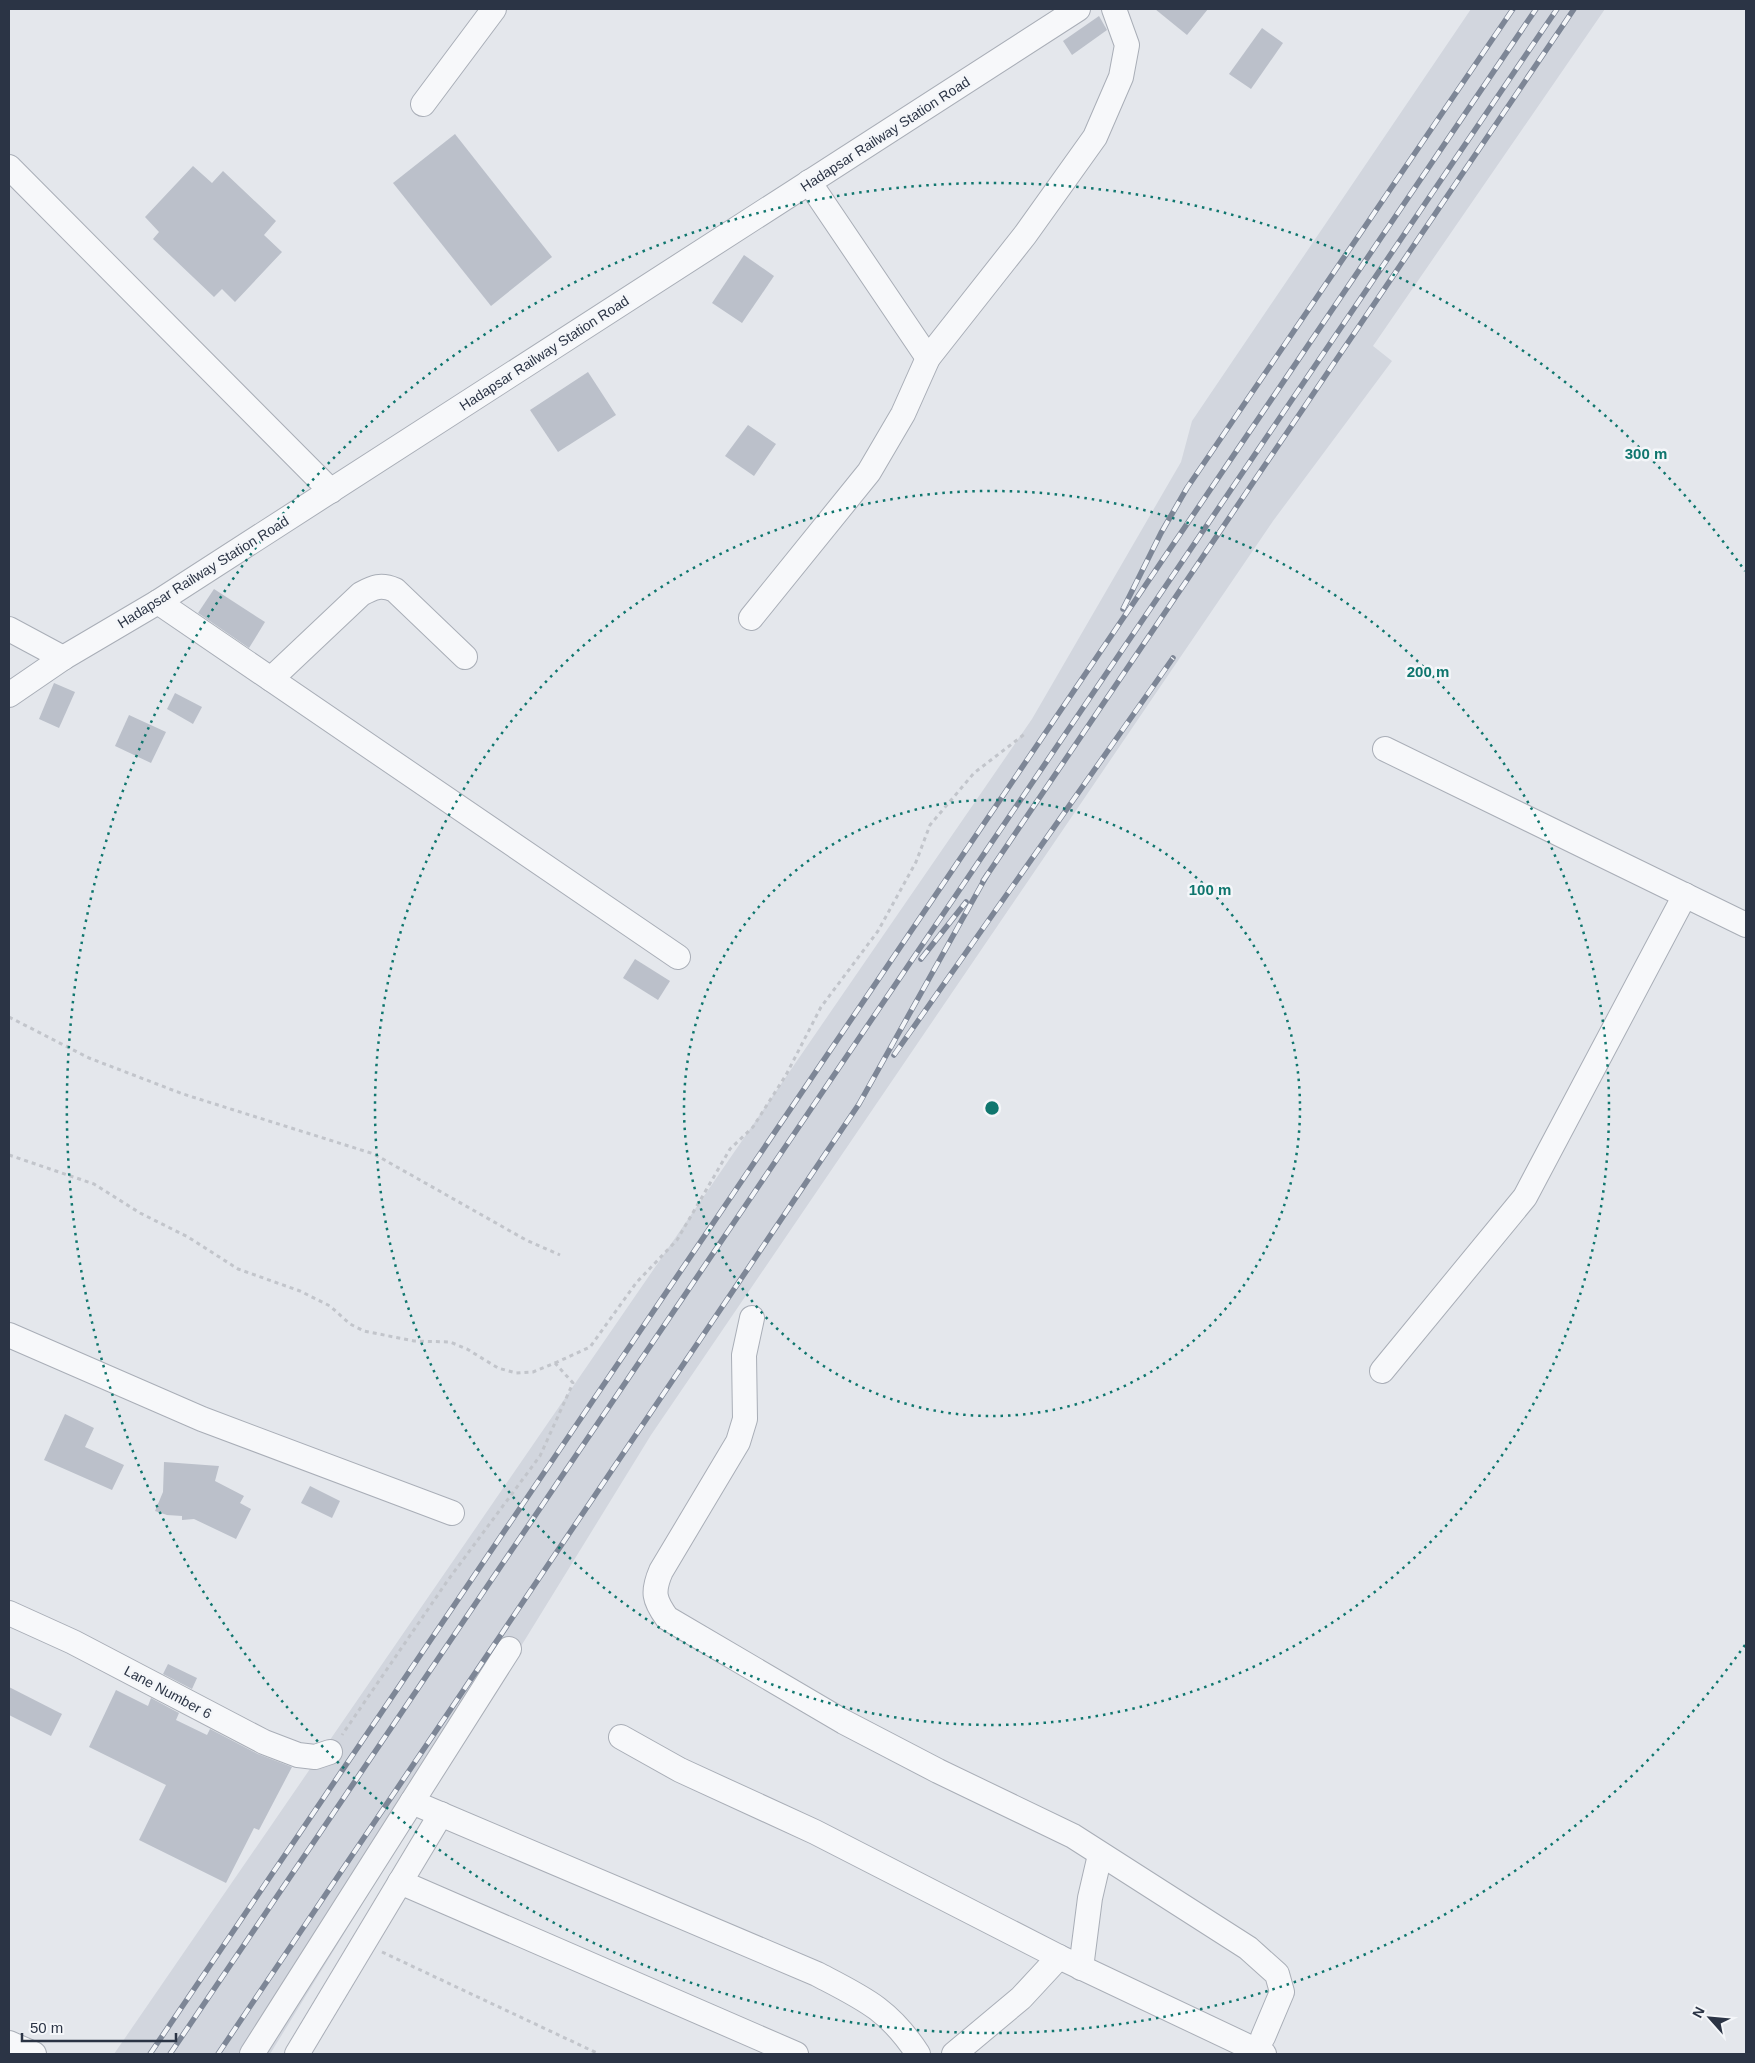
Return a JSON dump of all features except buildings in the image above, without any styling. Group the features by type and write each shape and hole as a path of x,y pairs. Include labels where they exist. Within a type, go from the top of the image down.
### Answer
{"street":[{"path":"424,104 494,9"},
{"name":"Hadapsar Railway Station Road","path":"9,695 63,658 158,602 331,491 1078,9"},
{"path":"751,618 869,472 903,414 928,358 1025,235 1096,137 1121,77 1127,45 1114,9"},
{"path":"9,167 331,491"},
{"path":"809,182 928,358"},
{"path":"270,679 361,594 375,586 385,585 395,590 465,658"},
{"path":"158,602 678,957"},
{"path":"9,629 63,658"},
{"path":"1385,750 1746,925"},
{"path":"1382,1371 1525,1197 1686,895"},
{"path":"621,1737 680,1770 815,1832 1081,1968 1264,2046 1282,1992 1277,1974 1248,1948 1073,1836 938,1771 844,1722 667,1618 657,1604 655,1586 661,1571 738,1442 745,1419 744,1355 752,1318"},
{"path":"9,1335 202,1419 452,1513"},
{"name":"Lane Number 6","path":"9,1613 73,1642 264,1742 298,1755 315,1757 330,1752"},
{"path":"252,2054 510,1649"},
{"path":"412,1802 817,1974 874,2004 893,2021 918,2054"},
{"path":"296,2054 441,1814"},
{"path":"1081,1968 1090,1898 1100,1855"},
{"path":"400,1882 796,2054"},
{"path":"954,2054 1022,1998 1059,1957"},
{"path":"9,2042 34,2054"}],"path":[{"path":"9,1155 94,1184 140,1212 188,1237 238,1269 300,1291 330,1306 350,1324 364,1331 414,1341 450,1342 467,1349 498,1368 516,1372 533,1372 555,1363 590,1347 636,1283 677,1240 730,1149 753,1127 786,1075 821,1007 878,931 916,862 930,825 974,772 1026,733"},
{"path":"9,1017 90,1058 183,1094 374,1154 526,1240 560,1255"},
{"path":"330,1752 448,1580 540,1456 573,1383 555,1363"},
{"path":"363,1943 599,2054"}],"shaded area":[{"path":"1471,9 1605,9 1373,346 1392,361 1273,521 651,1435 270,2054 114,2054 1032,719 1181,462 1192,421"}],"railway":[{"path":"1123,609 1161,533 1187,488 1513,9"},
{"path":"150,2054 1536,9"},
{"path":"170,2054 1557,9"},
{"path":"983,881 1574,9"},
{"path":"894,1055 1173,658"},
{"path":"218,2054 859,1104 987,875"},
{"path":"921,959 966,902"}]}
